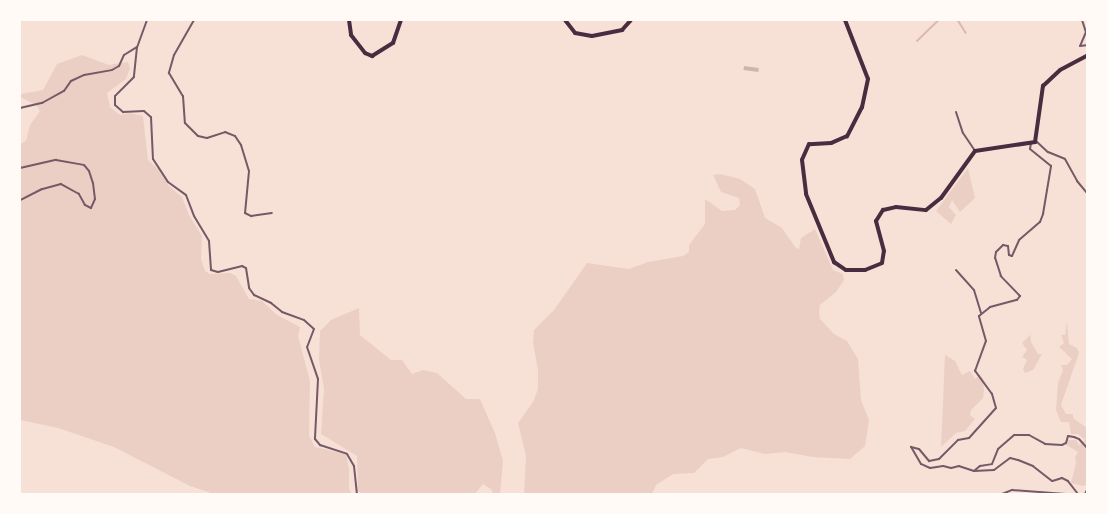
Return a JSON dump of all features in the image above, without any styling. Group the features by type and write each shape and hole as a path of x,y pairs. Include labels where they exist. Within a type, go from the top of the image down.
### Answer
{"highway":[{"path":"349,20 351,34 365,53 372,56 393,43 401,20"},
{"path":"565,20 575,33 592,36 622,30 631,20"},
{"path":"845,20 868,79 862,107 847,136 831,143 809,144 802,160 806,194 837,266 846,270 858,271 882,263 884,251 876,228 878,215 888,208 921,211 932,207 975,151 1036,141 1043,86 1060,69 1088,55"}],"street":[{"path":"147,20 137,46 134,76 115,96 114,105 123,112 144,111 151,117 153,159 168,182 186,195 194,216 209,241 211,270 218,272 242,266 246,268 249,288 254,295 271,303 282,312 304,320 314,329 307,347 318,379 315,440 320,445 347,454 354,466 357,495"},
{"path":"194,20 174,55 169,73 184,101 185,123 198,136 207,138 225,132 235,136 242,144 248,162 250,180 244,204 245,213 251,216 272,213"},
{"path":"1082,20 1086,32 1080,46 1088,45"},
{"path":"20,108 42,103 64,91 71,81 84,75 112,70 119,66 124,55 137,46"},
{"path":"956,112 963,133 975,151"},
{"path":"1036,141 1048,152 1065,159 1077,181 1088,194"},
{"path":"981,313 1020,296 1000,276 995,258 996,252 1003,245 1008,246 1009,255 1012,256 1019,240 1040,222 1043,214 1051,166 1030,149 1031,143"},
{"path":"20,168 56,160 84,165 89,171 95,199 91,208 86,205 79,194 61,184 42,189 20,200"},
{"path":"956,270 974,290 981,313 979,319 986,341 975,370 996,402 993,414 976,428 969,438 958,440 939,459 929,461 918,448 910,447 921,464 930,468 943,466 951,468 959,465 974,471 994,470 1010,458 1018,460 1033,466 1052,481 1062,478 1068,481 1078,495"},
{"path":"974,471 980,466 992,464 998,449 1014,435 1029,435 1046,444 1062,445 1068,436 1074,437 1088,449"},
{"path":"1085,495 1088,488"},
{"path":"1002,495 1009,490 1066,495"}],"shaded area":[{"path":"82,55 109,65 128,62 130,68 126,79 107,93 110,107 120,115 130,113 143,116 148,160 158,169 169,186 182,197 189,215 202,236 201,259 205,271 210,274 230,273 236,276 249,299 262,301 277,315 300,327 298,336 310,381 309,436 315,447 346,454 349,489 352,494 214,494 190,486 114,447 58,428 20,420 20,144 26,141 30,125 40,111 36,105 20,97 21,94 43,90 57,64"},
{"path":"968,168 975,198 960,212 952,200 949,207 956,215 951,224 936,211"},
{"path":"720,174 740,179 755,189 765,218 782,228 796,248 799,249 801,238 815,229 833,270 843,274 844,280 836,292 820,305 819,312 820,319 834,334 847,341 858,359 861,400 869,420 865,446 850,459 813,457 785,452 765,454 741,448 723,457 708,459 694,473 673,474 656,485 652,494 524,494 526,456 518,423 533,402 538,389 538,370 533,343 534,330 554,310 587,263 629,269 648,262 683,256 689,252 689,245 705,224 705,199 722,211 735,210 740,205 739,198 721,192 713,175"},
{"path":"359,308 360,335 391,360 402,360 412,374 423,370 437,373 466,399 480,399 495,433 503,461 500,494 493,494 492,490 483,484 475,494 363,494 358,491 357,456 321,434 324,389 319,360 320,331 331,320"},
{"path":"1067,321 1069,344 1077,348 1079,353 1061,405 1066,414 1073,414 1073,418 1087,428 1087,485 1083,486 1071,483 1076,463 1075,457 1078,452 1065,444 1067,440 1076,440 1079,445 1085,440 1078,434 1071,434 1069,422 1061,422 1056,410 1058,383 1063,370 1061,365 1067,365 1072,359 1059,347 1064,343 1061,335 1065,335"},
{"path":"1030,330 1031,342 1038,354 1042,354 1033,370 1025,373 1023,369 1027,360 1022,357 1027,350 1022,343 1030,335"},
{"path":"945,355 955,361 962,375 970,371 975,379 980,375 983,379 984,391 983,398 971,410 970,415 975,419 965,431 956,433 941,447"}],"building":[{"path":"744,66 759,68 758,72 743,70"}],"waterway":[{"path":"917,41 939,20"},
{"path":"958,20 966,33"}]}
